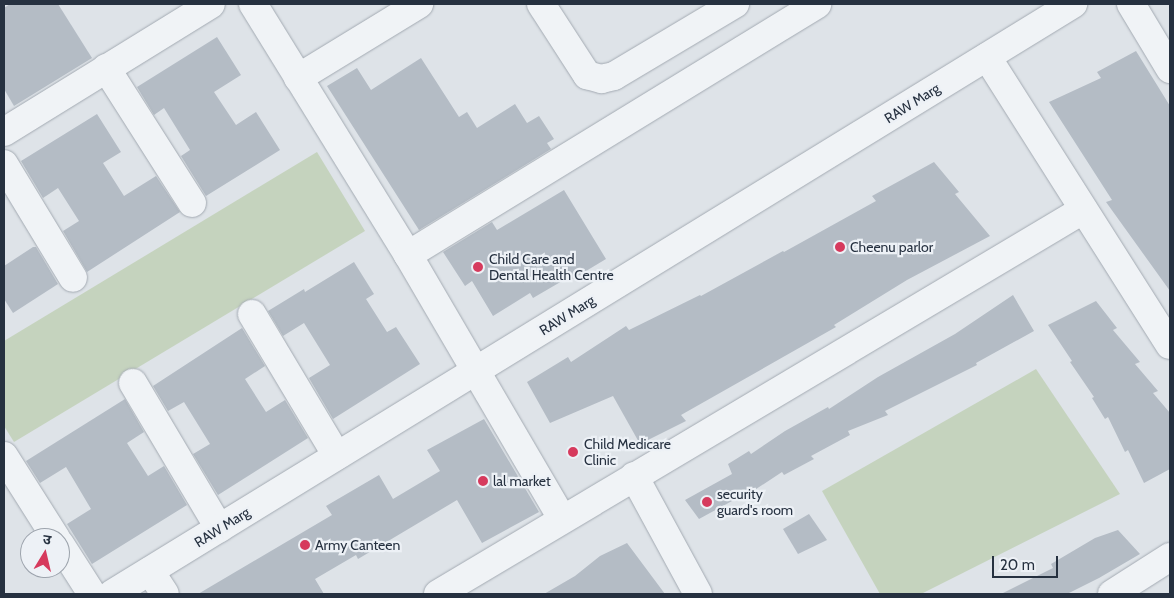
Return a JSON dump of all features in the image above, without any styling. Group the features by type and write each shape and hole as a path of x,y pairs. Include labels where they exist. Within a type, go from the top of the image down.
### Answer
{"street":[{"path":"4,132 211,4"},
{"path":"253,4 408,255 562,519"},
{"path":"298,78 419,4"},
{"path":"541,4 587,75 601,79 614,76 735,4"},
{"path":"408,255 817,4"},
{"name":"RAW Marg","path":"112,594 1073,4"},
{"path":"1131,4 1170,69"},
{"path":"987,57 1170,345"},
{"path":"106,68 192,203"},
{"path":"4,164 73,278"},
{"path":"438,594 1083,210"},
{"path":"252,314 337,456"},
{"path":"133,383 219,528"},
{"path":"4,456 50,528"},
{"path":"634,476 698,594"},
{"path":"1112,594 1170,557"},
{"path":"70,560 92,594"},
{"path":"150,571 165,594"}],"green space":[{"path":"317,152 365,231 14,442 4,426 4,341"},
{"path":"1036,369 1120,494 921,594 880,594 822,491"}],"building":[{"path":"10,4 58,4 92,58 14,106 4,89 4,8"},
{"path":"217,37 241,75 214,92 236,125 256,112 280,150 206,196 181,156 190,150 164,108 154,115 137,87"},
{"path":"1136,51 1170,106 1170,291 1106,202 1112,200 1049,102 1101,78 1097,72"},
{"path":"421,58 459,117 467,112 477,128 515,104 527,123 539,116 554,139 547,143 551,149 419,230 327,86 357,68 371,90"},
{"path":"97,114 121,152 103,163 124,196 156,176 180,212 87,272 63,231 79,221 58,188 43,198 21,161"},
{"path":"934,162 959,192 955,194 990,236 907,280 834,325 836,327 681,415 686,421 640,444 613,396 550,423 527,382 568,357 571,362 626,326 629,330 701,296 784,252 876,201 872,196"},
{"path":"564,190 606,259 571,280 569,277 533,298 530,293 493,316 472,281 465,286 443,252 492,222 497,230"},
{"path":"33,247 36,247 58,284 13,313 4,299 4,266"},
{"path":"354,262 374,294 366,299 387,332 396,327 420,364 333,419 309,378 330,365 304,323 283,336 268,311 304,289 305,292"},
{"path":"1013,295 1034,331 976,363 977,365 885,411 888,415 848,431 850,435 811,456 814,459 784,475 782,472 744,497 743,495 699,519 685,500 732,474 728,464 749,451 751,454 785,431 828,407 829,409 878,377 955,334"},
{"path":"1096,301 1117,328 1113,330 1140,362 1135,364 1158,391 1153,393 1170,413 1170,469 1144,483 1128,450 1125,452 1108,417 1105,419 1092,398 1094,397 1048,325"},
{"path":"242,328 265,366 245,379 266,412 285,400 308,438 218,495 193,454 210,444 184,402 168,411 153,386"},
{"path":"125,399 144,432 127,443 148,476 164,466 187,505 92,564 67,524 91,509 66,467 40,483 26,461"},
{"path":"484,419 539,512 482,543 457,500 358,559 356,555 315,579 324,594 198,594 332,515 326,506 379,475 393,499 440,471 427,450"},
{"path":"809,514 827,540 798,554 783,529"},
{"path":"1118,530 1140,554 1099,578 1067,594 1001,594 1053,568 1051,564 1095,538"},
{"path":"627,543 665,594 544,594 575,576 600,556"}],"place":[{"name":"Cheenu parlor","path":"840,247"},
{"name":"Child Care and Dental Health Centre","path":"478,267"},
{"name":"Child Medicare Clinic","path":"573,452"},
{"name":"lal market","path":"483,481"},
{"name":"security guard's room","path":"707,502"},
{"name":"Army Canteen","path":"305,545"}]}
